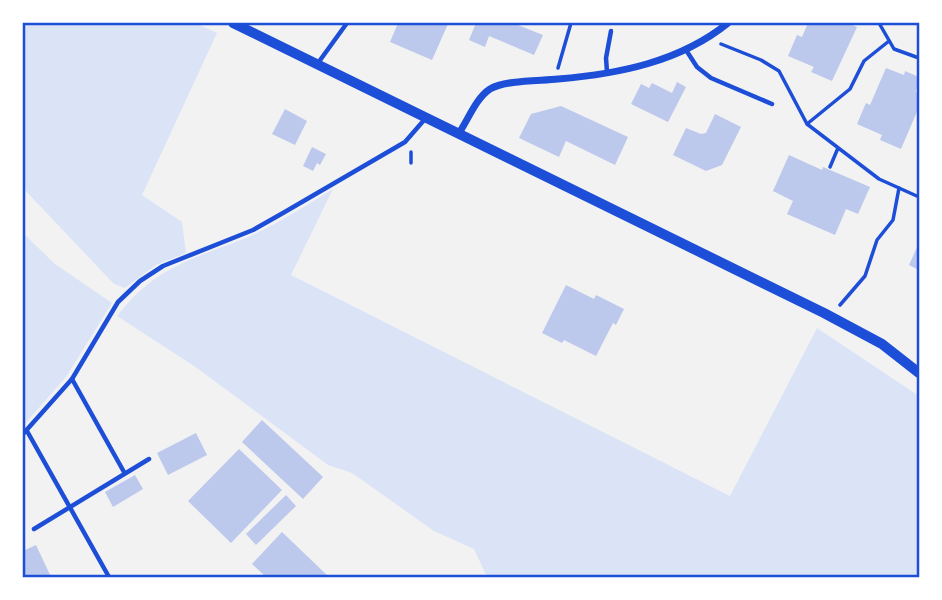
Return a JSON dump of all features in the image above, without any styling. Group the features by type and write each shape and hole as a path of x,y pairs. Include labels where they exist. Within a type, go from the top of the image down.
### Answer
{"street":[{"path":"459,133 488,90 521,82 608,73 665,59 686,50 728,23"},
{"path":"240,24 824,313 882,344 919,373"}],"lane":[{"path":"317,64 348,23"},
{"path":"608,73 606,58 611,31"},
{"path":"686,50 697,67 711,78 772,104"},
{"path":"109,577 25,433 72,379 118,302 140,281 163,266 253,230 284,213 405,142 426,117"},
{"path":"72,379 124,472"},
{"path":"34,529 149,458"}],"path":[{"path":"559,65 571,23"},
{"path":"879,23 894,49 919,58"},
{"path":"807,124 850,89 864,61 890,41"},
{"path":"719,43 761,60 779,71 807,124 879,179 919,197"},
{"path":"830,167 838,148"},
{"path":"840,305 865,276 877,240 892,220 899,188"}],"shaded area":[{"path":"23,23 195,23 217,33 142,195 182,222 186,253 156,265 125,288 114,284 23,188"},
{"path":"333,189 291,275 730,496 817,328 919,396 919,577 487,577 474,549 434,531 352,473 328,465 197,368 117,316 146,285 176,266 259,232"},
{"path":"23,233 55,264 112,303 66,377 23,426"}],"building":[{"path":"398,23 448,24 432,60 390,42"},
{"path":"476,23 513,23 543,35 534,55 489,36 485,47 469,40"},
{"path":"808,23 853,23 852,25 857,27 832,81 811,72 814,67 788,56 797,35 802,37"},
{"path":"886,68 904,75 905,71 919,77 916,92 919,93 919,107 901,149 880,140 882,135 857,124 866,103 870,105"},
{"path":"677,82 686,87 668,122 631,104 641,84 649,88 652,83 672,93"},
{"path":"561,106 628,137 615,165 566,141 559,157 519,138 531,114"},
{"path":"285,109 307,121 295,145 272,134"},
{"path":"715,114 741,127 722,165 706,171 673,155 686,128 701,134 706,133"},
{"path":"312,147 326,154 313,171 303,166"},
{"path":"789,155 870,187 858,214 846,209 835,235 787,214 793,201 773,191"},
{"path":"919,243 919,270 909,265"},
{"path":"566,285 594,299 596,295 624,309 616,325 613,323 596,356 564,340 562,343 542,333"},
{"path":"262,420 323,477 303,499 242,442"},
{"path":"196,433 207,455 168,475 157,453"},
{"path":"239,449 282,490 231,543 188,501"},
{"path":"135,475 143,489 113,507 105,492"},
{"path":"286,495 296,506 256,545 246,534"},
{"path":"282,532 329,577 266,577 252,564"},
{"path":"36,545 51,577 23,577 23,551"}]}
